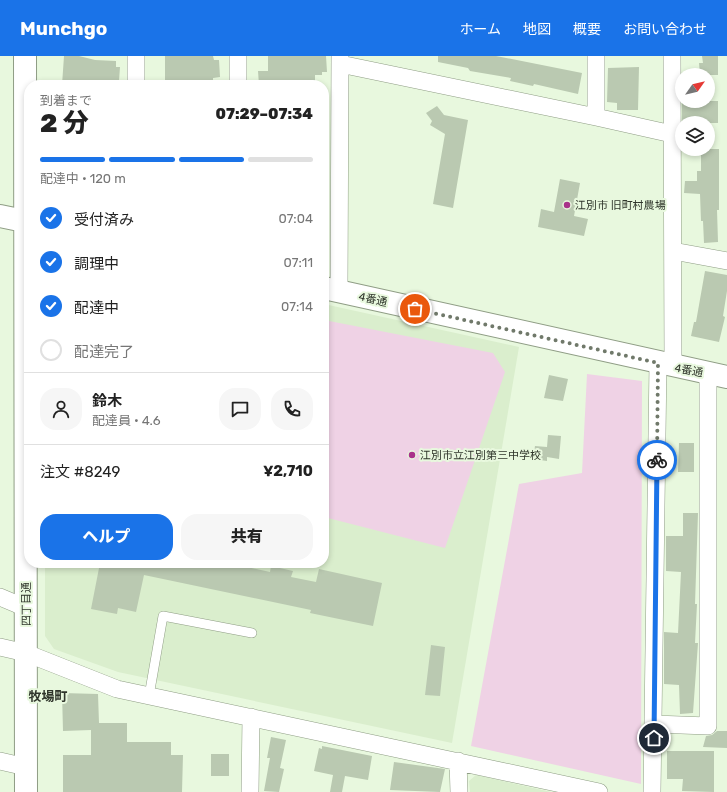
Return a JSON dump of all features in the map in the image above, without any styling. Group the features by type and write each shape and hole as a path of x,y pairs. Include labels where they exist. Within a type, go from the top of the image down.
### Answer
{"street":[{"name":"四丁目通","path":"25,56 26,80"},
{"path":"136,56 136,80"},
{"path":"238,56 238,80"},
{"path":"596,56 596,117"},
{"path":"652,792 666,365 673,251 672,56"},
{"path":"332,290 332,176 340,60 672,134"},
{"path":"0,216 24,221"},
{"path":"673,251 727,261"},
{"name":"4番通","path":"332,290 666,365 717,375"},
{"path":"654,724 708,726 717,375"},
{"name":"四丁目通","path":"26,568 26,792"},
{"path":"0,597 26,608"},
{"path":"0,647 26,653 117,689 599,792"},
{"path":"250,792 251,717"},
{"path":"0,761 26,767"},
{"path":"458,761 459,792"}],"lane":[{"path":"150,696 163,616 252,633"}],"shaded area":[{"name":"江別市立江別第三中学校","path":"329,305 519,347 452,743 118,672 54,649 45,636 45,568 329,568"},
{"path":"329,321 493,353 505,372 445,548 329,518"},
{"path":"587,374 642,381 641,784 471,746 519,484 582,473"},
{"path":"476,775 551,792 470,792 469,781"}],"building":[{"path":"64,56 79,56 95,60 116,61 116,67 120,67 119,80 62,80"},
{"path":"165,56 213,56 214,60 219,60 220,77 213,78 213,80 165,80"},
{"path":"268,56 326,56 327,72 322,72 322,75 315,75 315,80 259,80 258,71 268,71"},
{"path":"438,56 496,56 582,73 578,94 534,84 533,86 510,81 511,78 470,71 468,68 438,62"},
{"path":"702,56 718,56 718,75 715,75 715,68 699,68 699,63 703,63"},
{"path":"639,67 638,110 617,110 617,103 607,102 608,68"},
{"path":"715,101 718,101 718,123 715,123 715,116 682,116 682,108 715,108"},
{"path":"437,106 444,115 468,120 453,208 433,204 445,134 430,125 432,121 426,113"},
{"path":"715,149 719,149 719,210 717,210 718,242 704,243 703,221 701,221 700,194 684,193 685,181 697,181 697,171 701,171 701,156 715,156"},
{"path":"560,179 580,183 574,216 588,219 584,236 538,227 541,209 554,212"},
{"path":"705,271 727,275 727,291 723,316 725,317 719,342 691,336 694,322 696,322"},
{"path":"549,375 568,379 563,401 544,398"},
{"path":"548,435 561,436 559,459 547,457 547,461 533,459 535,446 547,447"},
{"path":"679,443 694,443 694,472 678,472"},
{"path":"683,513 698,513 695,643 698,643 693,713 680,714 679,685 664,684 664,632 678,633 681,572 666,571 666,536 683,536"},
{"path":"99,568 252,568 270,572 271,568 280,568 293,571 291,577 316,582 319,569 382,583 373,626 310,613 311,610 144,575 136,612 118,608 117,614 91,609"},
{"path":"431,645 445,647 440,696 425,695"},
{"path":"62,693 98,694 99,723 127,723 127,742 171,742 171,755 183,755 182,792 63,792 63,755 91,755 91,730 63,731"},
{"path":"717,731 727,731 727,748 703,747 706,736 712,735"},
{"path":"271,737 286,740 280,768 284,769 279,792 264,791 270,758 267,758"},
{"path":"322,746 372,756 368,780 345,776 342,792 330,792 333,775 314,771 319,748 322,749"},
{"path":"667,751 714,751 714,792 682,791 683,779 667,779"},
{"path":"211,754 229,754 229,776 211,776"},
{"path":"394,762 445,769 440,792 390,790"}],"way so far":[{"path":"415,309 658,363 657,460"}],"place":[{"name":"江別市 旧町村農場","path":"567,205"},
{"name":"江別市立江別第三中学校","path":"412,455"}],"district":[{"name":"牧場町","path":"48,696"}],"route":[{"path":"654,738 657,460"}]}
